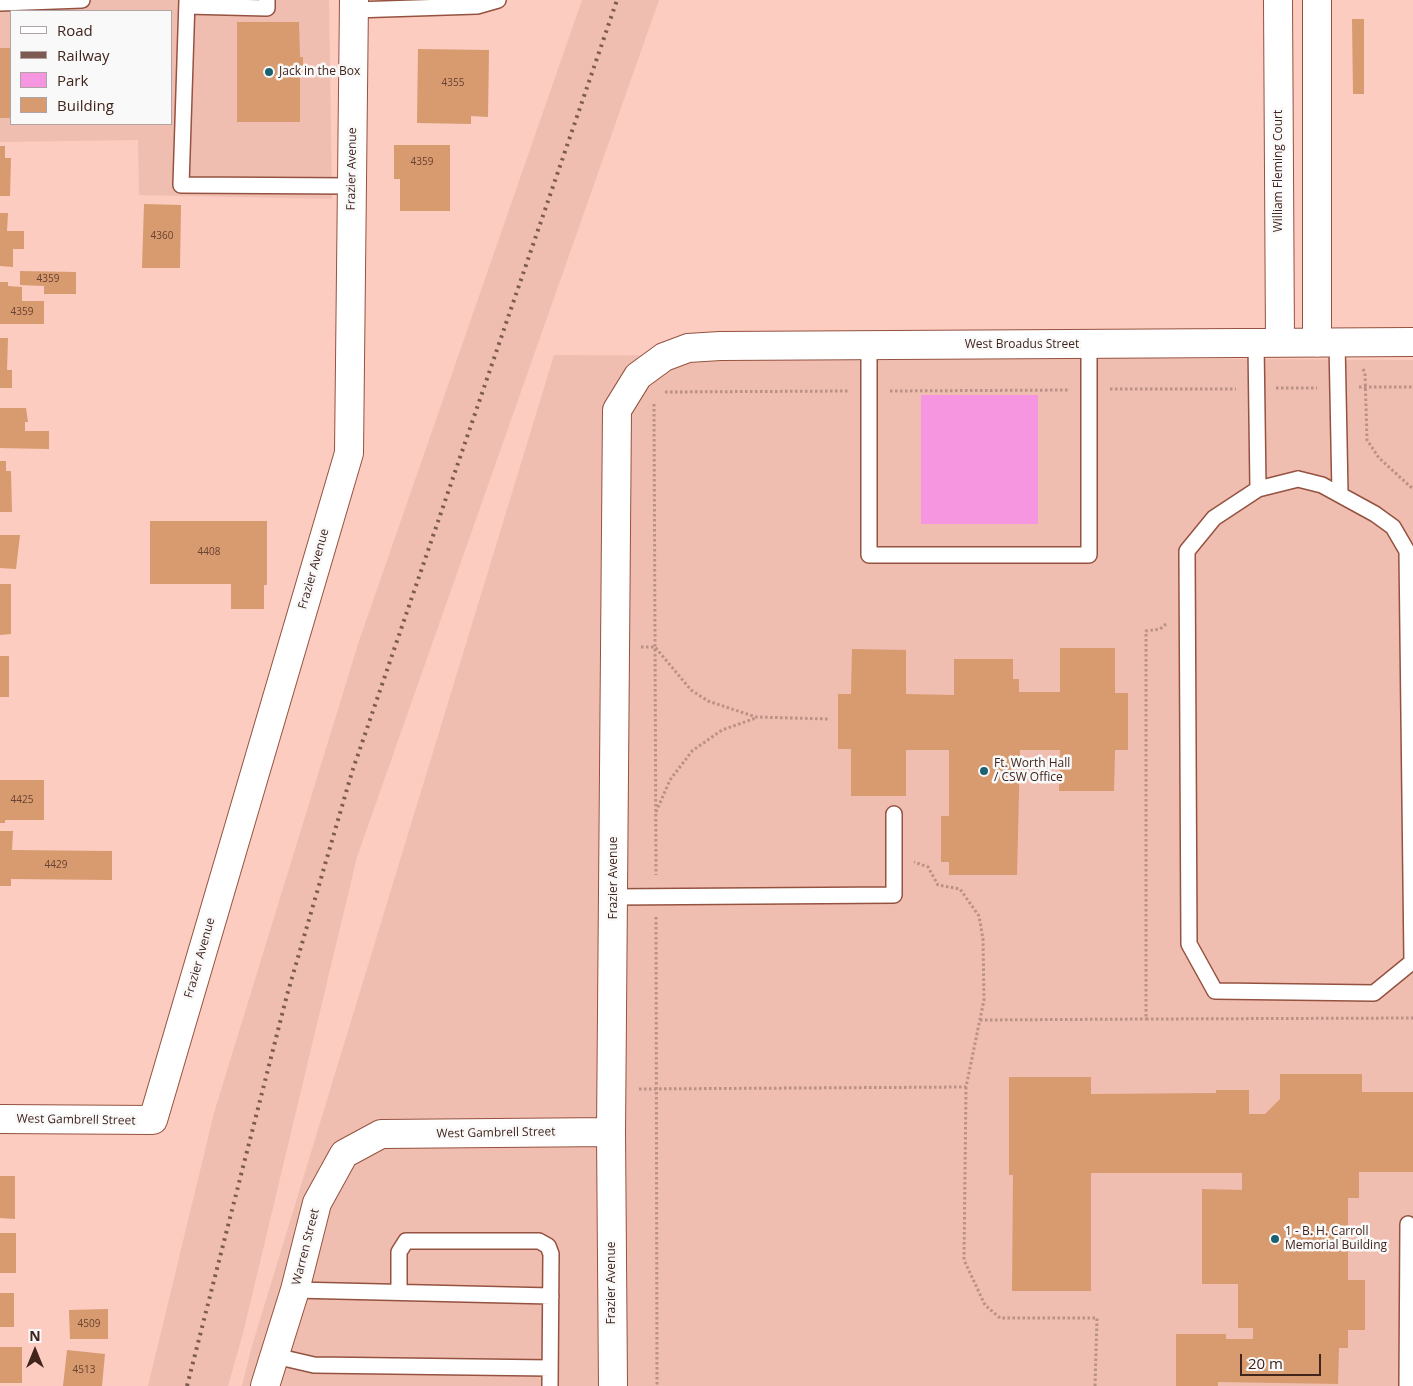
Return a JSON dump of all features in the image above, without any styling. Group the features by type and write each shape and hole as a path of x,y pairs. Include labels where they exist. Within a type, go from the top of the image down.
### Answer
{"street":[{"name":"William Fleming Court","path":"1268,343 1278,0"},
{"path":"1317,0 1335,343"},
{"name":"Frazier Avenue","path":"153,1120 348,454 354,5"},
{"name":"West Broadus Street","path":"638,376 664,357 688,348 1413,342"},
{"name":"Frazier Avenue","path":"613,1386 612,1089 617,410 638,376"},
{"name":"West Gambrell Street","path":"0,1118 153,1120"},
{"name":"West Gambrell Street","path":"382,1134 612,1132"},
{"name":"Warren Street","path":"266,1386 295,1290 317,1203 344,1154 382,1134"}],"lane":[{"path":"0,3 82,0"},
{"path":"267,0 267,8 187,3 181,185 352,186"},
{"path":"354,5 477,6 498,0"},
{"path":"1258,489 1256,388 1268,343"},
{"path":"1335,343 1340,493"},
{"path":"869,346 869,555 1089,555 1089,344"},
{"path":"1298,479 1322,485 1340,493 1393,527 1407,551 1412,962 1374,993 1214,992 1189,944 1187,551 1214,518 1258,489 1298,479"},
{"path":"613,896 894,895 894,814"},
{"path":"1407,1386 1408,1224"},
{"path":"399,1292 399,1252 406,1241 539,1241 548,1246 551,1254 550,1386"},
{"path":"295,1290 551,1296"},
{"path":"275,1356 314,1365 550,1368"}],"path":[{"path":"1335,343 1365,373 1367,440 1379,458 1413,489"},
{"path":"1256,388 1413,387"},
{"path":"660,392 1238,388 1238,398"},
{"path":"657,397 654,403 657,1386"},
{"path":"1146,1019 1146,631 1160,629 1170,619"},
{"path":"616,646 655,646"},
{"path":"655,646 691,690 708,701 756,717 828,719"},
{"path":"655,813 670,780 692,751 722,730 756,717"},
{"path":"894,856 928,867 938,885 960,889 979,916 984,939 984,1000 966,1087 964,1260 985,1305 1000,1318 1097,1318 1095,1386"},
{"path":"980,1020 1413,1018"},
{"path":"612,1089 966,1087"}],"shaded area":[{"path":"0,0 329,0 332,199 139,195 138,140 0,142"},
{"path":"582,0 659,0 357,857 243,1333 228,1386 148,1386 214,1113 359,641"},
{"path":"554,355 1413,360 1413,1386 242,1386 252,1346"}],"green space":[{"path":"921,395 1038,395 1038,524 921,524"}],"building":[{"path":"1352,19 1364,19 1364,94 1353,94"},
{"name":"Jack in the Box","path":"237,22 299,22 300,57 303,57 303,72 300,72 300,122 237,122"},
{"path":"0,48 10,48 10,118 0,118"},
{"path":"418,49 489,50 488,117 471,116 471,124 417,123"},
{"path":"394,145 450,145 450,211 400,211 400,179 394,179"},
{"path":"0,146 5,146 5,158 11,158 10,196 0,196"},
{"path":"144,204 181,205 180,268 142,268"},
{"path":"0,213 8,213 7,231 24,231 24,249 13,249 13,267 0,266"},
{"path":"20,271 76,272 76,294 44,294 44,286 20,285"},
{"path":"0,282 8,282 8,286 22,287 22,301 44,301 44,324 0,324"},
{"path":"0,338 8,338 7,370 12,370 12,388 0,388"},
{"path":"0,408 26,408 28,422 25,422 25,431 49,431 49,449 0,448"},
{"path":"0,461 6,461 6,471 11,471 12,512 0,512"},
{"path":"150,521 267,521 267,585 264,585 264,609 231,609 231,584 150,584"},
{"path":"0,535 20,535 16,569 0,568"},
{"path":"0,584 11,584 11,634 0,635"},
{"name":"Ft. Worth Hall / CSW Office","path":"1060,648 1115,648 1115,693 1128,693 1128,750 1115,750 1114,791 1059,791 1060,750 1020,750 1017,875 949,875 949,862 941,862 941,816 949,816 949,750 906,750 906,796 851,796 851,749 838,749 838,694 851,694 852,649 906,650 906,694 954,695 954,659 1013,659 1013,679 1019,679 1019,692 1060,692"},
{"path":"0,656 9,656 9,697 0,697"},
{"path":"0,780 44,780 44,820 5,820 5,823 0,823"},
{"path":"0,831 13,831 12,850 112,851 112,880 11,879 11,886 0,886"},
{"name":"1 - B. H. Carroll Memorial Building","path":"1280,1074 1362,1074 1362,1092 1413,1092 1413,1172 1359,1172 1359,1198 1348,1198 1348,1280 1365,1280 1365,1330 1348,1330 1348,1348 1339,1348 1338,1384 1218,1382 1218,1386 1176,1386 1176,1334 1226,1334 1226,1339 1253,1339 1253,1328 1238,1328 1238,1284 1202,1284 1202,1189 1242,1190 1242,1173 1091,1173 1091,1291 1012,1291 1013,1175 1009,1175 1009,1077 1091,1077 1091,1094 1216,1093 1216,1090 1249,1090 1249,1114 1265,1114 1280,1099"},
{"path":"0,1176 15,1176 15,1219 0,1218"},
{"path":"0,1233 16,1233 16,1273 0,1273"},
{"path":"0,1293 14,1293 14,1327 0,1327"},
{"path":"108,1309 108,1339 70,1339 69,1310"},
{"path":"0,1347 22,1347 22,1383 0,1383"},
{"path":"67,1350 105,1354 102,1386 63,1386"}],"railway":[{"path":"187,1386 287,995 352,772 617,0"}],"place":[{"name":"Jack in the Box","path":"269,72"},
{"name":"Ft. Worth Hall / CSW Office","path":"984,771"},
{"name":"1 - B. H. Carroll Memorial Building","path":"1275,1239"}]}
